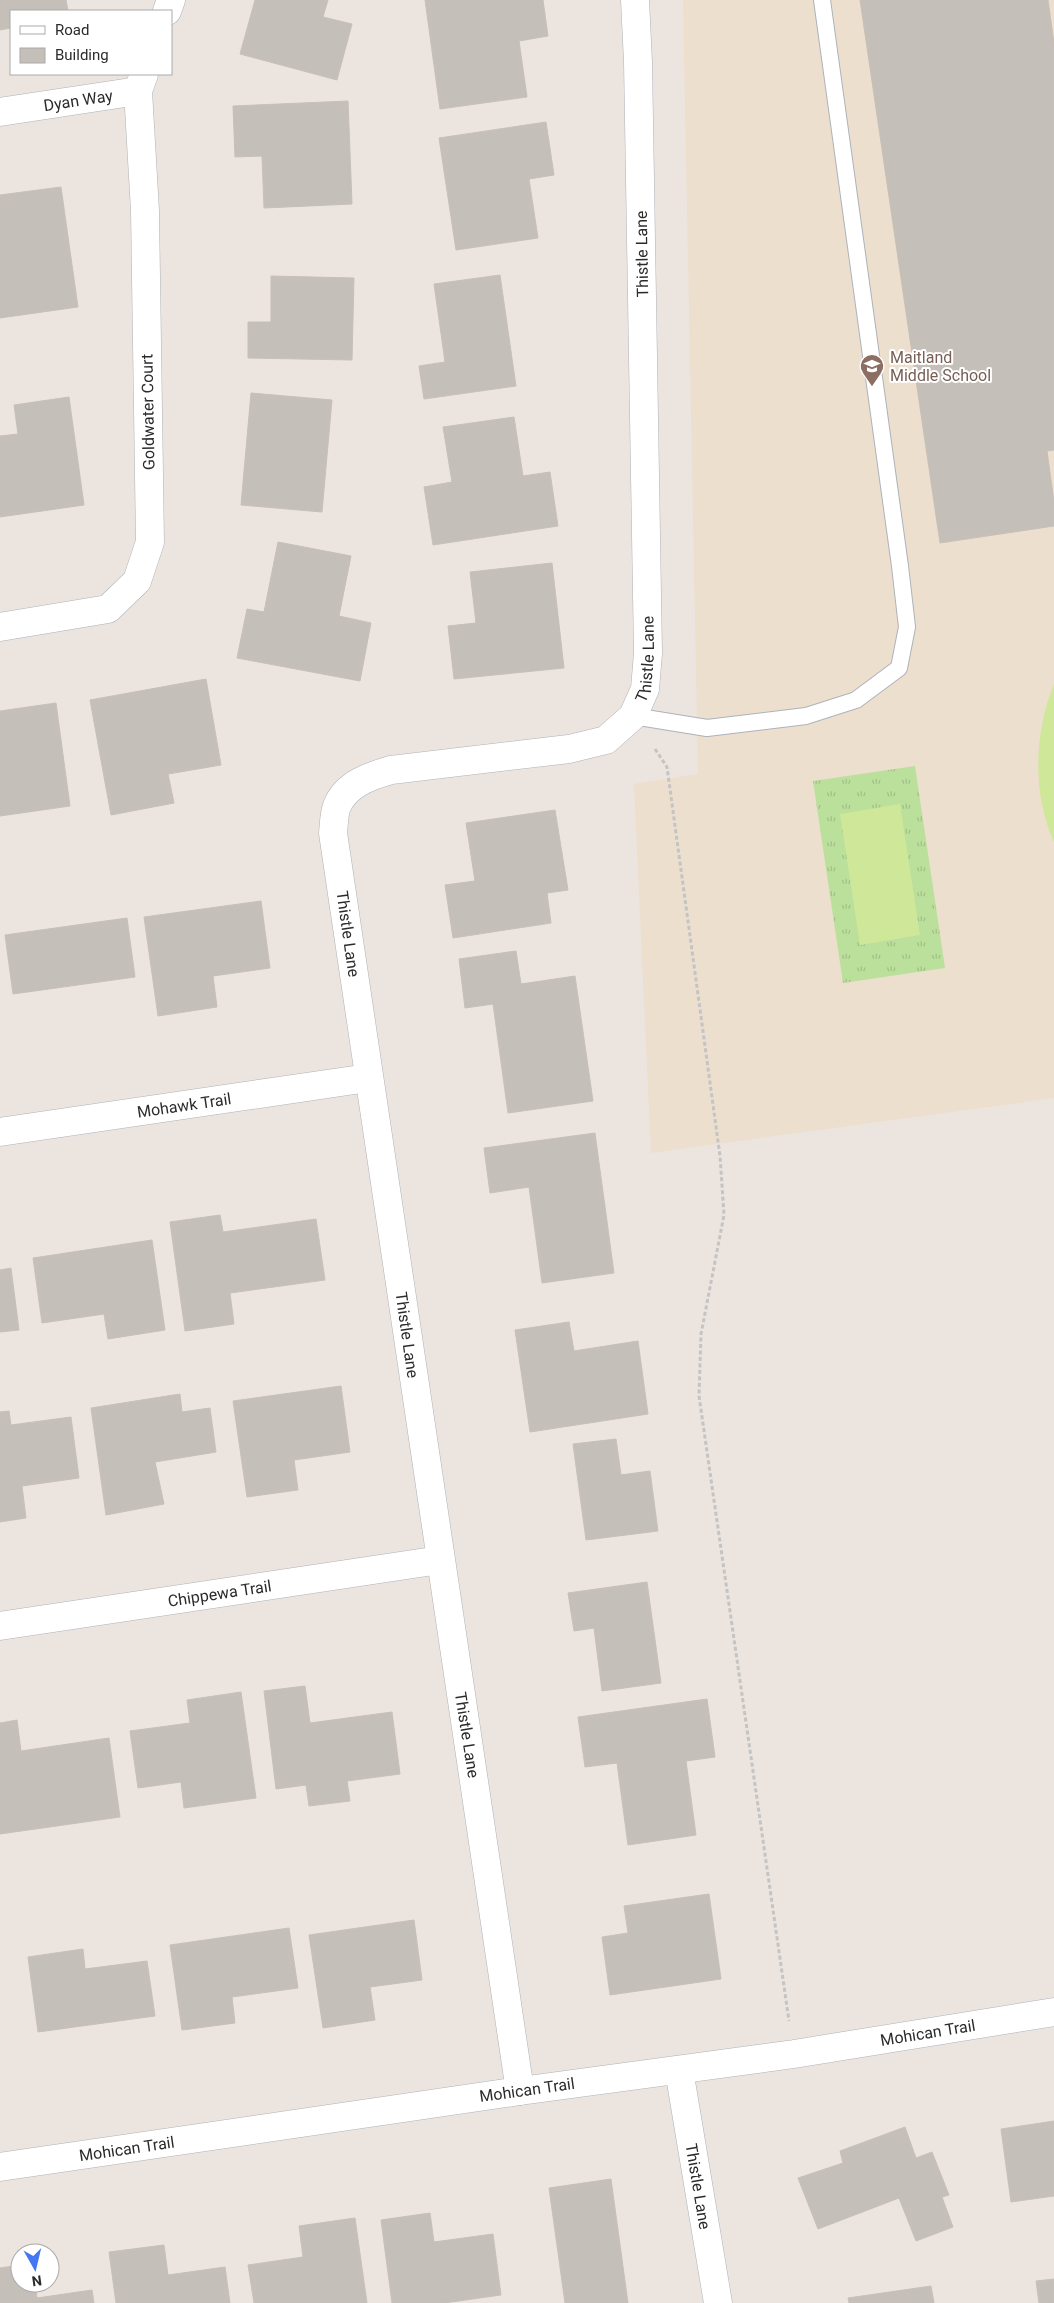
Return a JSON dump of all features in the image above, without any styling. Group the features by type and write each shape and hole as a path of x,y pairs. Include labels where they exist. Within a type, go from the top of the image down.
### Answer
{"street":[{"name":"Thistle Lane","path":"520,2091 333,833 337,806 345,793 365,778 391,770 569,750 606,740 634,716 645,688 648,653 638,62 635,0"},
{"name":"Dyan Way","path":"0,112 141,82"},
{"name":"Goldwater Court","path":"0,627 108,609 137,581 150,542 141,82"},
{"name":"Mohawk Trail","path":"0,1132 368,1078"},
{"name":"Chippewa Trail","path":"0,1626 440,1560"},
{"name":"Mohican Trail","path":"0,2167 520,2091 794,2054 1054,2012"},
{"name":"Thistle Lane","path":"679,2070 718,2303"}],"lane":[{"path":"634,716 707,728 806,716 856,700 899,668 907,627 822,0"}],"path":[{"path":"634,716 667,767 720,1156 724,1215 701,1334 699,1396 794,2054"}],"shaded area":[{"name":"Maitland Middle School","path":"683,0 1054,0 1054,1098 651,1153 634,784 698,774"}],"green space":[{"path":"1054,684 1054,842 1042,804 1038,763 1042,722"},
{"path":"915,766 945,968 843,983 813,781"},
{"path":"900,804 920,935 860,945 840,814"}],"building":[{"path":"0,0 66,0 68,10 10,10 10,28 0,30"},
{"path":"255,0 328,0 323,17 352,24 337,80 240,54"},
{"path":"425,0 543,0 548,36 519,41 527,97 440,109"},
{"name":"Maitland Middle School","path":"860,0 1048,0 1054,43 1054,450 1047,451 1054,501 1054,526 940,543"},
{"path":"348,101 352,204 264,208 262,156 235,157 233,106"},
{"path":"546,122 554,175 529,179 538,238 456,250 439,138"},
{"path":"61,187 78,307 0,318 0,195"},
{"path":"500,275 516,386 424,399 419,366 445,362 434,284"},
{"path":"271,276 354,278 352,360 248,358 248,322 271,322"},
{"path":"251,393 332,400 322,512 241,505"},
{"path":"69,397 84,505 0,517 0,436 18,434 14,405"},
{"path":"514,417 523,476 550,472 558,526 433,545 424,487 452,482 443,427"},
{"path":"278,542 351,556 339,616 371,623 360,681 237,658 247,609 264,612"},
{"path":"552,563 564,668 454,679 448,626 476,623 470,572"},
{"path":"206,679 221,765 168,774 174,803 111,815 90,700"},
{"path":"56,703 70,806 0,816 0,711"},
{"path":"555,810 568,890 547,893 551,923 453,938 445,885 475,881 466,823"},
{"path":"261,901 270,968 213,976 217,1007 158,1016 144,917"},
{"path":"127,918 135,977 13,994 5,935"},
{"path":"516,951 521,984 575,976 593,1101 508,1113 493,1004 465,1008 459,959"},
{"path":"595,1133 614,1273 542,1283 529,1187 490,1193 484,1148"},
{"path":"220,1215 223,1232 316,1219 325,1280 230,1293 234,1324 185,1331 170,1222"},
{"path":"152,1240 165,1330 108,1339 104,1314 42,1323 33,1258"},
{"path":"11,1268 19,1330 0,1332 0,1270"},
{"path":"569,1322 574,1351 638,1341 648,1414 530,1432 515,1330"},
{"path":"341,1386 350,1452 294,1460 298,1490 247,1497 233,1401"},
{"path":"180,1394 182,1412 210,1408 216,1452 155,1462 164,1504 106,1515 91,1408"},
{"path":"9,1411 11,1425 71,1417 79,1478 22,1486 26,1518 0,1522 0,1412"},
{"path":"616,1439 621,1475 650,1471 658,1531 586,1540 573,1444"},
{"path":"647,1582 661,1683 602,1691 594,1628 574,1631 568,1593"},
{"path":"305,1686 310,1723 392,1712 400,1774 347,1781 350,1801 309,1806 306,1785 276,1789 264,1691"},
{"path":"241,1692 256,1798 184,1808 181,1782 138,1788 130,1731 190,1723 187,1700"},
{"path":"707,1699 715,1757 686,1761 696,1835 628,1845 617,1763 585,1767 578,1717"},
{"path":"17,1720 21,1751 109,1738 120,1817 0,1834 0,1723"},
{"path":"709,1894 721,1979 610,1995 602,1937 628,1933 624,1906"},
{"path":"414,1920 422,1980 370,1987 375,2020 323,2028 309,1935"},
{"path":"289,1928 298,1988 232,1997 235,2023 182,2030 170,1945"},
{"path":"83,1949 85,1969 147,1961 155,2016 38,2032 28,1957"},
{"path":"1054,2121 1054,2196 1011,2202 1001,2129"},
{"path":"905,2127 916,2158 932,2152 949,2195 942,2197 953,2227 916,2241 899,2198 818,2229 798,2178 843,2163 840,2151"},
{"path":"611,2179 628,2303 565,2303 549,2188"},
{"path":"430,2213 434,2242 493,2234 501,2295 444,2303 392,2303 381,2220"},
{"path":"355,2218 367,2303 254,2303 248,2265 303,2257 299,2226"},
{"path":"164,2245 168,2275 225,2267 230,2303 116,2303 109,2252"},
{"path":"10,2266 10,2293 36,2293 37,2298 92,2290 94,2303 0,2303 0,2268"},
{"path":"1054,2279 1054,2303 1039,2303 1036,2281"},
{"path":"931,2286 934,2303 849,2303 848,2298"}],"place":[{"name":"Maitland Middle School","path":"872,387"}]}
